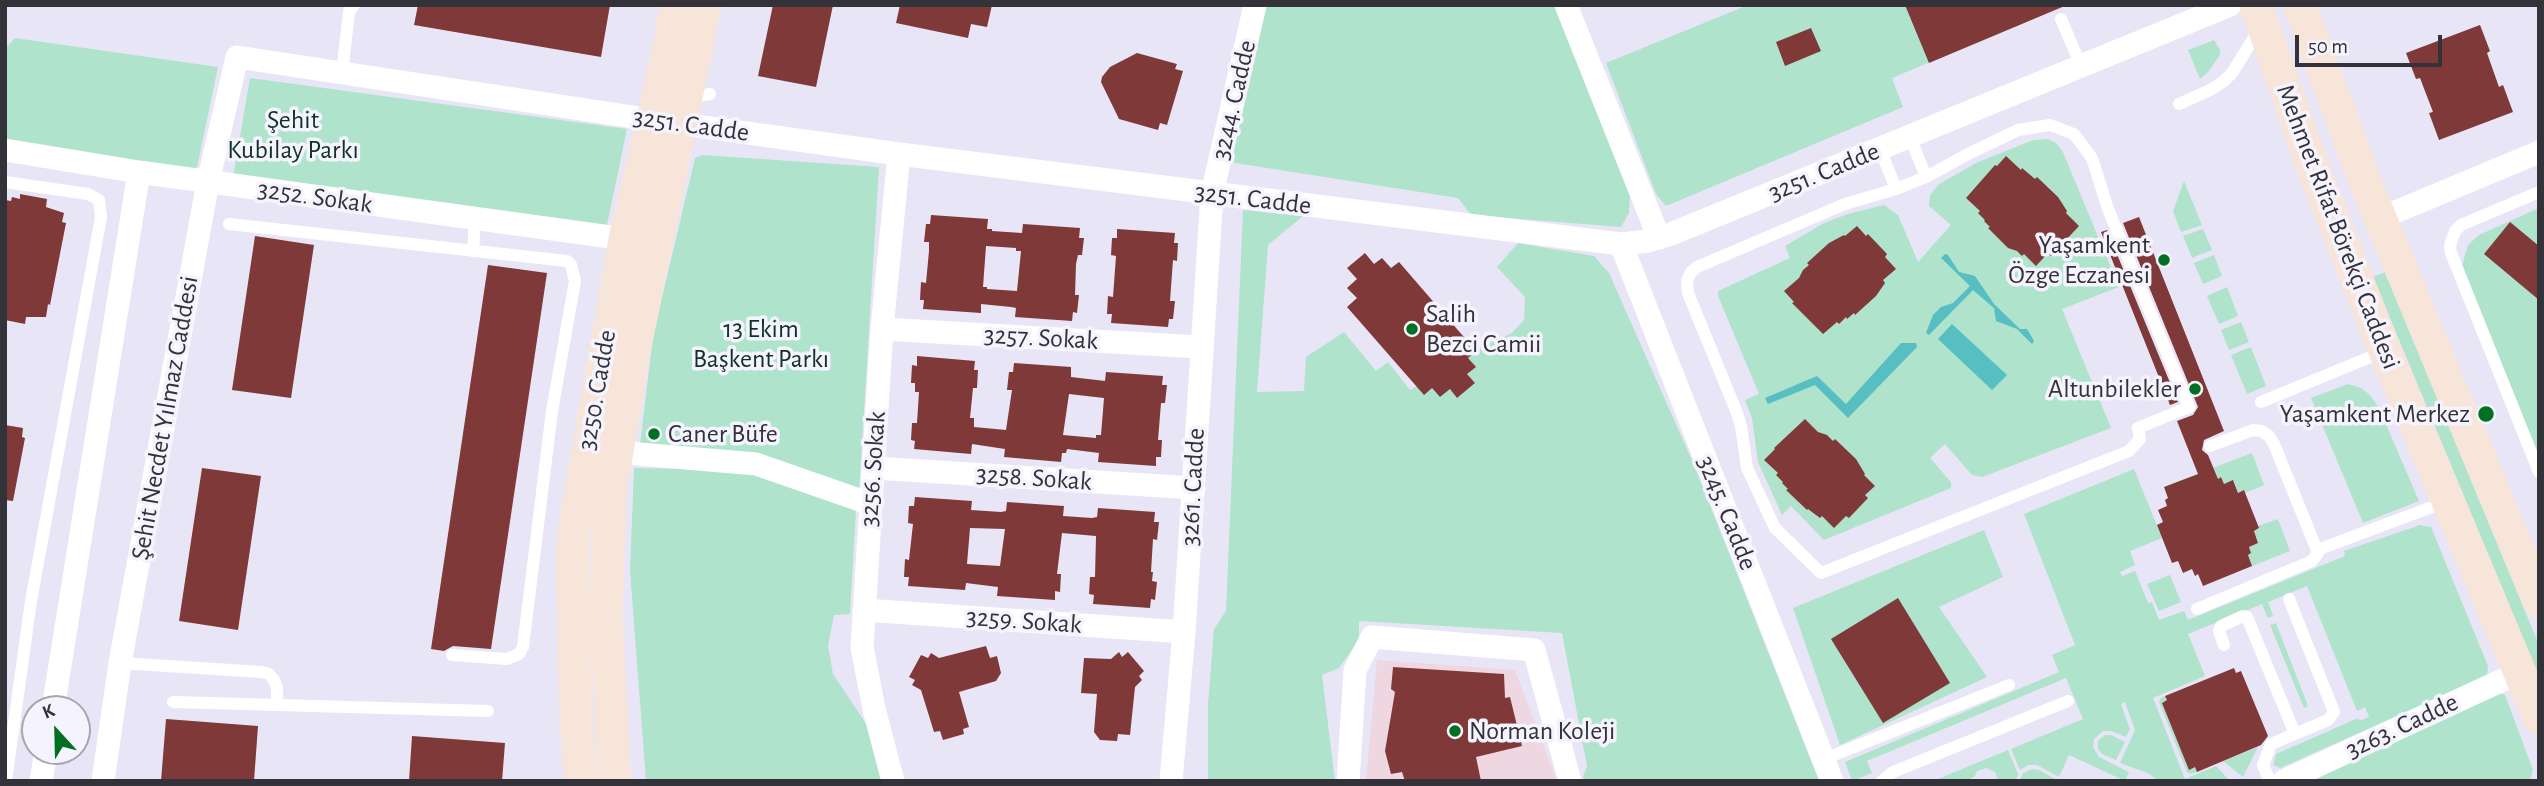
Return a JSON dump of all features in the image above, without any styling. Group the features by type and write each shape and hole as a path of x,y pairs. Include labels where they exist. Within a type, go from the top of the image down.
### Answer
{"street":[{"name":"3250. Cadde","path":"581,781 576,709 573,547 579,488 625,239 683,109 677,5"},
{"name":"3250. Cadde","path":"615,781 606,594 610,493 634,351 705,5"},
{"name":"3244. Cadde","path":"1212,194 1255,5"},
{"path":"1566,5 1659,238"},
{"name":"3251. Cadde","path":"237,57 342,73 683,109 900,154 1620,244 1659,238 2230,5"},
{"name":"Mehmet Rifat Börekçi Caddesi","path":"2300,5 2349,141 2536,584"},
{"name":"Mehmet Rifat Börekçi Caddesi","path":"2259,15 2315,172 2385,351 2539,718"},
{"name":"Şehit Necdet Yılmaz Caddesi","path":"103,781 120,663 208,182 237,57"},
{"name":"3252. Sokak","path":"5,150 208,182 625,239"},
{"path":"2381,218 2539,152"},
{"name":"3256. Sokak","path":"893,781 874,709 862,647 882,329 900,154"},
{"path":"55,695 139,172"},
{"name":"3261. Cadde","path":"1171,781 1184,632 1200,347 1212,194"},
{"name":"3245. Cadde","path":"1620,244 1828,770"},
{"name":"3257. Sokak","path":"882,329 1200,347"},
{"path":"616,452 756,464 871,504"},
{"name":"3258. Sokak","path":"873,468 1194,488"},
{"name":"3259. Sokak","path":"864,610 1184,632"},
{"path":"1348,781 1355,670 1372,638 1534,650 1570,781"},
{"name":"3263. Cadde","path":"2284,781 2520,672"}],"lane":[{"path":"342,73 349,12 354,5"},
{"path":"2179,104 2210,90 2232,72 2259,15"},
{"path":"2061,19 2081,66"},
{"path":"2050,125 2074,134 2092,159 2108,209 2189,407 2138,428 2140,439 2129,451 1821,573 1775,528 1747,468 1737,413 1688,293 1687,281 1697,267 1845,204 1896,190 1926,177 2018,130 2050,125"},
{"path":"1910,137 1926,177"},
{"path":"1880,149 1896,190"},
{"path":"5,182 88,194 99,201 102,217 31,601 6,781"},
{"path":"2539,192 2461,225 2451,238 2450,245 2539,472"},
{"path":"473,251 475,220"},
{"path":"229,223 567,261 574,272 575,281 552,411 523,647 519,654 507,659 452,655"},
{"path":"2262,402 2385,351"},
{"path":"2197,609 2312,561 2318,556 2269,436 2262,431 2253,430 2210,446"},
{"path":"2317,550 2448,501"},
{"path":"2270,781 2263,765 2270,746 2328,720 2334,712 2289,599"},
{"path":"2224,645 2219,631 2221,626 2246,616 2295,734"},
{"path":"120,663 262,672 269,674 274,680 277,705"},
{"path":"1828,770 2010,685"},
{"path":"1882,781 1893,772 2068,701"},
{"path":"173,702 488,711"}],"shaded area":[{"name":"Norman Koleji","path":"1377,660 1515,670 1557,781 1366,781"}],"green space":[{"path":"1267,5 1556,5 1630,195 1629,213 1621,227 1471,215 1458,198 1229,162"},
{"path":"1748,5 2039,5 2043,15 1892,78 1903,107 1666,206 1656,194 1606,63"},
{"path":"15,38 218,67 197,167 190,174 5,143 5,49"},
{"path":"2214,40 2220,55 2200,79 2188,50"},
{"name":"Şehit Kubilay Parkı","path":"250,78 627,129 607,225 233,177"},
{"path":"2048,139 2062,150 2119,287 2062,309 2111,428 1982,477 1972,475 1945,444 1930,458 1951,482 1951,488 1824,540 1791,506 1782,515 1758,462 1752,418 1745,400 1759,394 1718,291 1790,258 1785,246 1824,223 1884,205 1898,215 1918,262 1951,225 1929,206 1930,195 1939,184 1976,163 2033,140"},
{"name":"13 Ekim Başkent Parkı","path":"703,155 879,167 859,493 640,445 653,336 695,158"},
{"path":"2184,181 2202,225 2181,232 2173,211"},
{"path":"2539,208 2539,457 2461,269 2468,245 2479,235"},
{"path":"1243,210 1303,216 1268,245 1257,392 1304,391 1306,357 1344,332 1376,371 1388,362 1410,390 1417,386 1432,388 1440,397 1450,389 1457,398 1475,383 1467,374 1475,367 1468,358 1481,347 1512,333 1524,320 1525,297 1497,267 1518,243 1594,256 1609,273 1694,465 1819,781 1584,781 1587,766 1562,633 1359,621 1359,640 1339,668 1322,675 1335,781 1208,781 1208,704 1214,629 1226,611"},
{"path":"2203,229 2212,250 2192,258 2183,236"},
{"path":"2214,255 2222,276 2203,284 2194,263"},
{"path":"2385,272 2539,645 2539,677 2373,277"},
{"path":"2227,287 2238,316 2219,324 2207,296"},
{"path":"2241,322 2249,342 2229,350 2221,330"},
{"path":"2251,347 2266,386 2247,394 2231,355"},
{"path":"2348,384 2361,388 2379,408 2419,501 2363,523 2311,398"},
{"path":"2252,453 2264,485 2238,493 2234,481 2224,484 2221,477 2218,479 2213,468"},
{"path":"634,468 752,470 852,504 856,511 850,614 834,615 828,646 833,674 869,728 883,781 646,781 630,571"},
{"path":"2134,469 2162,538 2130,551 2135,565 2120,572 2122,576 2135,571 2148,603 2152,602 2159,620 2184,611 2188,620 2345,556 2344,551 2420,525 2431,527 2488,666 2487,676 2280,768 2273,765 2276,754 2356,719 2369,717 2365,707 2357,711 2307,586 2268,602 2273,616 2268,618 2262,604 2188,634 2205,676 2153,698 2185,779 2216,766 2230,781 2158,781 2150,774 2120,763 2135,730 2125,702 2121,704 2130,729 2126,737 2103,731 2094,739 2093,747 2099,757 2129,772 2125,781 2069,755 2059,777 2037,765 2028,765 2020,770 2011,749 2083,719 2066,678 1867,761 1872,773 1852,781 1845,762 2059,672 2052,655 2075,645 2024,514"},
{"path":"2278,519 2290,551 2252,566 2248,555 2251,553 2249,547 2258,543 2254,531 2259,529 2258,526"},
{"path":"1984,530 2003,577 1939,607 1987,677 1840,745 1793,608"},
{"path":"2170,575 2181,602 2159,611 2147,584"},
{"path":"2276,623 2308,706 2304,708 2270,625"},
{"path":"2500,693 2505,695 2533,770 2530,781 2307,781"},
{"path":"2165,696 2167,700 2162,703 2189,769 2195,767 2197,772 2187,772 2159,702"},
{"path":"2105,735 2125,742 2116,760 2102,754 2098,749 2098,741"},
{"path":"2258,747 2243,777 2223,761"},
{"path":"2008,750 2018,774 2016,781 1998,781 1995,772 1986,768 1977,771 1975,776 1967,781 1933,781"},
{"path":"2032,769 2057,780 2020,781 2023,773"}],"water":[{"path":"1945,254 1959,272 1975,276 1994,304 2020,329 2027,329 2034,341 2032,344 2017,329 1996,321 1994,308 1973,290 1929,335 1926,333 1933,315 1941,307 1953,303 1970,286 1941,258"},
{"path":"1952,324 2007,375 1992,390 1938,339"},
{"path":"1901,343 1916,343 1917,347 1848,418 1815,385 1768,404 1765,398 1817,376 1846,404"}],"building":[{"path":"418,5 610,5 601,57 414,25"},
{"path":"773,5 833,5 816,87 758,76"},
{"path":"900,5 992,5 987,27 971,24 968,38 896,23"},
{"path":"1905,5 2067,5 1929,63"},
{"path":"2480,25 2499,87 2503,85 2513,112 2439,140 2429,113 2433,112 2420,78 2416,79 2406,53"},
{"path":"1811,28 1821,51 1785,66 1776,42"},
{"path":"1137,53 1177,64 1175,69 1183,71 1167,125 1160,123 1158,130 1119,119 1101,82 1110,67"},
{"path":"2006,156 2021,170 2022,168 2035,179 2037,177 2058,197 2066,213 2079,226 2051,256 2048,253 2036,266 2024,254 2022,256 2008,248 1988,228 1990,227 1978,213 1980,211 1966,198"},
{"path":"20,194 47,199 46,207 64,213 62,222 66,223 46,317 26,317 25,324 5,320 5,200 11,201 12,197 20,199"},
{"path":"931,215 988,219 987,229 992,231 1022,233 1023,224 1080,228 1079,238 1084,238 1082,255 1078,255 1076,264 1075,295 1079,295 1077,313 1073,312 1072,321 1015,317 1016,308 981,304 981,313 923,309 924,300 920,300 921,282 926,283 929,251 929,242 924,242 926,224 930,224","holes":["986,246 1016,248 1016,251 1021,251 1017,291 983,287"]},
{"path":"2139,217 2224,431 2204,440 2202,450 2208,455 2218,479 2221,477 2224,484 2233,480 2238,493 2244,490 2259,528 2254,531 2258,543 2249,547 2251,553 2248,555 2252,566 2203,586 2198,574 2195,576 2192,569 2183,573 2178,561 2172,563 2157,525 2163,522 2158,510 2167,506 2165,500 2168,498 2164,487 2198,474 2177,421 2193,415 2198,407 2123,223"},
{"path":"2510,222 2539,246 2539,300 2484,254"},
{"path":"1857,226 1887,254 1885,257 1896,269 1883,280 1885,283 1876,296 1855,315 1854,313 1847,319 1846,317 1839,324 1837,322 1823,334 1792,303 1794,302 1784,291 1799,278 1809,265 1807,263 1829,243 1845,236"},
{"path":"1117,229 1175,233 1174,243 1178,243 1177,261 1173,260 1170,301 1175,301 1173,319 1169,319 1168,327 1111,323 1112,314 1107,314 1108,296 1113,297 1116,256 1111,255 1112,238 1117,238"},
{"path":"2107,230 2178,402 2170,405 2101,232"},
{"path":"255,236 314,245 291,398 232,390"},
{"name":"Salih Bezci Camii","path":"1365,253 1374,264 1382,258 1391,268 1399,262 1476,351 1468,358 1476,367 1467,374 1475,383 1457,398 1450,389 1440,397 1432,388 1424,395 1347,307 1357,298 1347,288 1357,279 1347,268"},
{"path":"488,265 547,273 491,649 453,646 444,651 431,649"},
{"path":"917,356 975,361 974,370 978,370 977,388 973,388 970,418 974,418 974,427 1006,430 1012,390 1007,390 1009,372 1013,372 1014,363 1071,367 1071,377 1105,381 1106,372 1163,376 1162,385 1167,385 1165,403 1161,403 1158,440 1162,440 1161,457 1156,457 1156,466 1098,462 1099,453 1067,449 1066,453 1062,453 1061,462 1004,457 1005,449 972,444 971,454 914,449 915,441 911,440 912,423 917,423 919,392 915,392 915,383 911,383 912,365 917,366","holes":["1069,394 1104,398 1101,435 1096,435 1096,438 1063,435"]},
{"path":"1805,419 1818,432 1833,441 1835,439 1856,459 1864,475 1875,486 1865,495 1868,498 1849,518 1846,516 1834,528 1822,516 1820,518 1807,510 1786,490 1788,489 1776,475 1778,473 1764,460"},
{"path":"5,425 23,428 22,437 25,438 13,501 5,500"},
{"path":"202,468 261,476 238,630 179,621"},
{"path":"915,497 972,501 971,510 1001,512 1006,511 1007,502 1064,506 1063,516 1092,518 1097,517 1098,508 1155,512 1154,522 1159,522 1157,540 1153,539 1151,572 1152,581 1157,582 1155,600 1151,599 1150,608 1093,604 1094,595 1089,594 1090,577 1095,577 1096,536 1062,533 1057,574 1061,574 1060,592 1055,591 1055,600 997,596 998,587 966,583 965,590 908,586 909,577 904,577 905,559 909,560 913,524 908,523 909,506 914,506","holes":["970,528 1005,529 1000,566 967,564"]},
{"path":"1898,598 1950,683 1883,723 1831,639"},
{"path":"986,646 990,658 997,656 1001,673 996,681 959,692 969,727 963,729 964,734 943,740 940,731 934,732 921,690 912,685 915,680 909,677 921,655 928,658 931,653 939,658"},
{"path":"1119,652 1122,657 1128,652 1144,671 1139,676 1142,680 1135,687 1130,735 1118,734 1117,741 1100,740 1094,732 1097,694 1081,693 1084,658 1111,659"},
{"name":"Norman Koleji","path":"1393,667 1504,674 1505,698 1510,697 1522,746 1476,757 1481,781 1405,781 1402,772 1391,774 1385,751 1395,692 1391,689"},
{"path":"2234,668 2236,673 2241,671 2268,736 2261,745 2197,772 2195,767 2189,770 2162,703 2167,700 2165,696"},
{"path":"166,719 258,726 254,781 161,781"},
{"path":"412,736 505,743 502,781 409,781"}],"place":[{"name":"Yaşamkent Özge Eczanesi","path":"2164,260"},
{"name":"Salih Bezci Camii","path":"1412,329"},
{"name":"Altunbilekler","path":"2195,389"},
{"name":"Yaşamkent Merkez","path":"2486,414"},
{"name":"Caner Büfe","path":"654,434"},
{"name":"Norman Koleji","path":"1455,731"}]}
